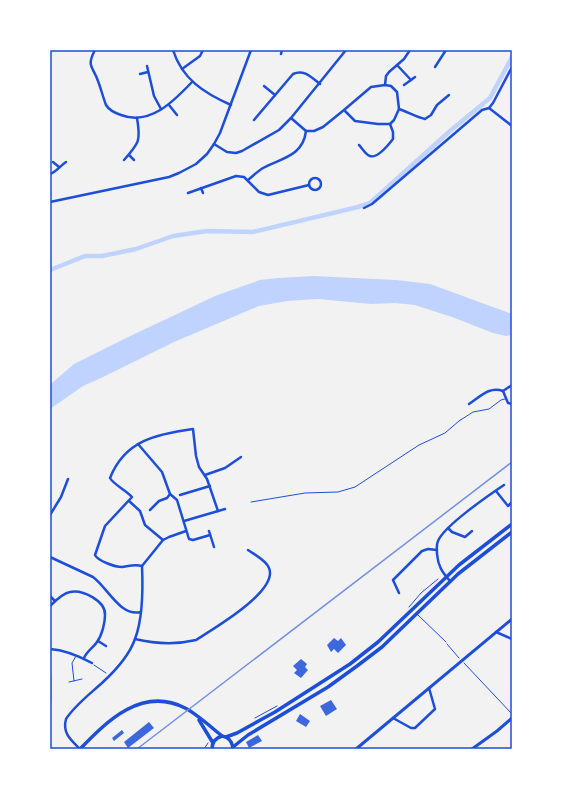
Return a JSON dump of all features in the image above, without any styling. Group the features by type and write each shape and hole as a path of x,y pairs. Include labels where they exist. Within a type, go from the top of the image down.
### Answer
{"main road":[{"path":"209,749 216,738 237,734 350,664 378,642 445,575 512,524"},
{"path":"80,749 105,724 119,714 132,707 162,701 185,708 231,741 233,748 248,735 337,681 375,653 450,581 512,532"},
{"path":"198,718 212,745"}],"street":[{"path":"95,50 90,61 106,105 116,113 129,118 137,118 151,114 169,105 192,82"},
{"path":"173,50 182,69 192,82 212,97 230,104"},
{"path":"182,69 200,56 203,50"},
{"path":"50,202 169,177 196,164 207,154 220,133 251,50"},
{"path":"280,54 282,50"},
{"path":"214,144 227,152 242,152 279,130 292,118 346,50"},
{"path":"385,85 386,76 404,59 410,50"},
{"path":"435,66 446,50"},
{"path":"397,65 411,80"},
{"path":"147,66 154,96 161,109"},
{"path":"364,208 372,204 482,110 489,108 495,101 512,67"},
{"path":"140,74 148,72"},
{"path":"254,120 293,74 297,72 305,72 320,84"},
{"path":"404,85 415,77"},
{"path":"292,118 306,131 314,131 323,127 371,87 385,85 391,86 397,92 399,109 394,120 390,124 355,121 344,110"},
{"path":"264,86 275,95"},
{"path":"399,109 413,114 418,118 425,119 437,105 449,95"},
{"path":"169,105 177,115"},
{"path":"489,108 512,126"},
{"path":"124,160 136,147 139,139 140,131 137,118"},
{"path":"359,145 369,156 376,156 393,139 393,132 390,124"},
{"path":"248,180 261,169 298,151 302,145 306,131"},
{"path":"129,155 134,160"},
{"path":"53,162 59,167"},
{"path":"50,174 66,162"},
{"path":"188,193 236,176 244,177 259,192 268,195 309,185"},
{"path":"314,178 318,178 321,182 320,187 317,189 313,189 309,185 310,180 314,178"},
{"path":"201,188 202,193"},
{"path":"469,404 489,390 495,389 503,391 512,385"},
{"path":"503,391 508,403 512,404"},
{"path":"142,566 118,566 95,557 104,526 132,497 110,478 114,468 121,458 138,444 151,437 168,432 194,429 196,456 199,467 210,486 218,511"},
{"path":"138,444 160,469 170,494 177,500 186,531 191,540 210,533 214,547"},
{"path":"205,475 225,468 241,458"},
{"path":"50,515 68,480"},
{"path":"450,581 438,563 438,541 448,528 480,501 504,485"},
{"path":"180,496 210,486"},
{"path":"496,490 508,506 512,502"},
{"path":"150,510 159,501 167,498 170,494"},
{"path":"129,501 140,511 146,525 163,540"},
{"path":"184,521 225,509"},
{"path":"448,528 452,532 465,537 472,531"},
{"path":"80,749 66,734 66,719 119,667 129,652 135,639 141,612 142,566 163,540 186,531"},
{"path":"399,593 392,580 422,551 428,549 437,550"},
{"path":"135,639 153,643 169,644 185,643 196,640 256,598 269,579 270,571 267,564 248,550"},
{"path":"50,557 99,581 123,609 135,613 141,612"},
{"path":"50,606 67,592 75,591 83,593 100,603 105,610 98,641 88,650 84,658"},
{"path":"50,596 55,601"},
{"path":"356,749 512,619"},
{"path":"496,632 512,639"},
{"path":"98,641 106,646"},
{"path":"50,649 65,651 84,658 92,663"},
{"path":"50,678 50,702"},
{"path":"393,718 411,728 415,728 435,709 429,688"},
{"path":"472,749 512,718"}],"lane":[{"path":"251,502 305,493 338,492 355,487 419,445 445,433 473,412 489,409 501,400 506,399"},
{"path":"417,613 446,642"},
{"path":"74,681 72,663 76,655"},
{"path":"69,682 82,679"}],"path":[{"path":"407,609 420,593 445,575"},
{"path":"446,642 512,714"},
{"path":"92,663 110,675"},
{"path":"255,718 279,704"},
{"path":"204,749 208,741"}],"water":[{"path":"314,276 396,280 430,284 512,314 512,335 506,336 493,333 452,317 415,305 395,303 371,304 318,299 287,301 259,306 174,342 83,386 50,409 50,385 74,364 215,296 260,280"}],"building":[{"path":"334,638 338,641 341,638 346,645 338,653 334,649 331,652 327,645"},
{"path":"301,659 307,664 305,667 308,670 301,678 294,673 297,670 293,666"},
{"path":"331,700 337,709 326,716 320,706"},
{"path":"300,714 310,721 306,727 296,721"},
{"path":"149,722 154,728 128,748 124,742"},
{"path":"122,730 124,733 114,741 112,738"},
{"path":"258,735 262,741 249,748 246,742"}],"waterway":[{"path":"50,270 85,256 102,256 136,249 173,236 207,231 253,232 370,203 450,131 490,98 512,57"}],"railway":[{"path":"137,749 512,462"}]}
